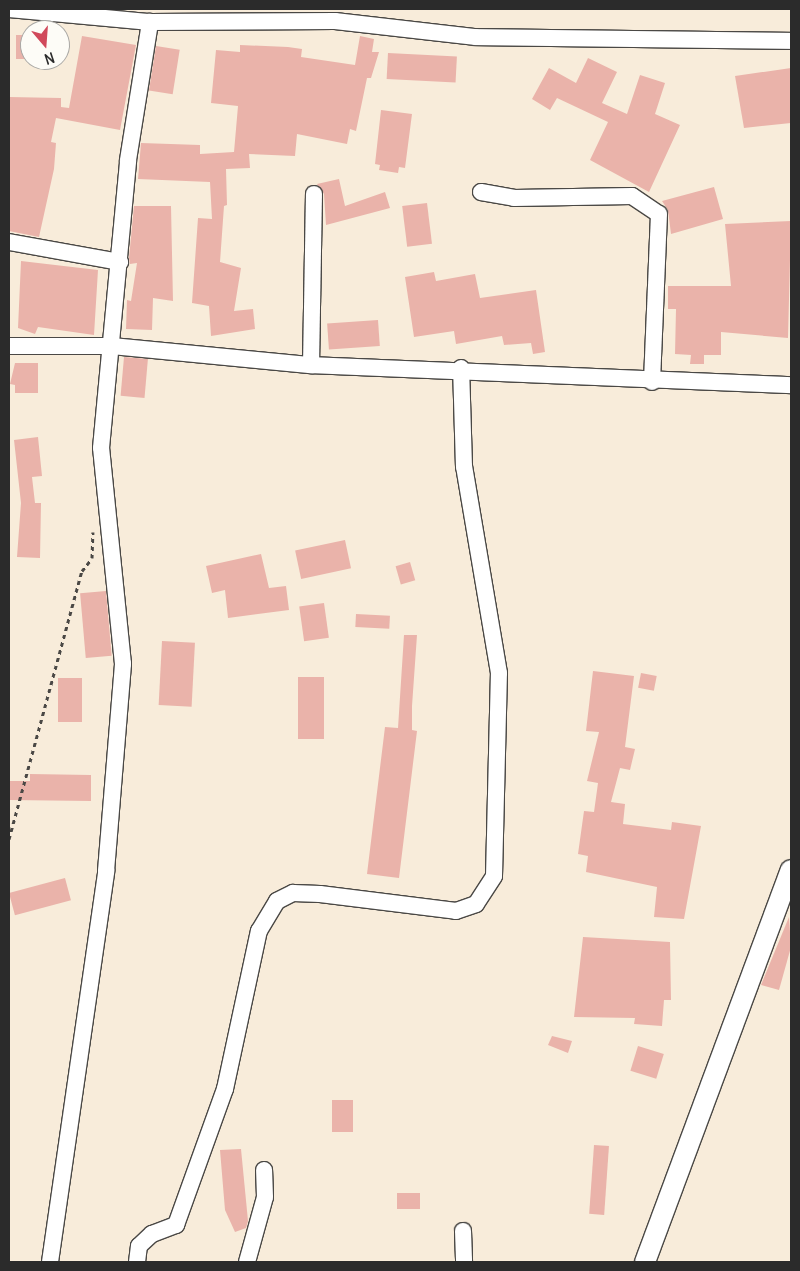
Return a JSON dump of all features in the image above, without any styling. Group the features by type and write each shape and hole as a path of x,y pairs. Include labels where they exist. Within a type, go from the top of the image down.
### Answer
{"street":[{"path":"9,9 150,22 336,15 476,37 791,42"},
{"path":"50,1262 106,871 123,664 106,526 101,448 120,262 128,160 150,22"},
{"path":"481,192 523,198 632,196 660,214 652,382"},
{"path":"311,365 314,194"},
{"path":"9,242 120,262"},
{"path":"9,346 112,346 311,365 461,368 652,382 791,385"},
{"path":"137,1262 139,1246 152,1234 176,1225 225,1089 259,930 277,902 293,893 456,911 476,904 494,876 499,673 464,467 461,368"},
{"path":"645,1262 791,870"},
{"path":"246,1262 265,1197 264,1170"},
{"path":"463,1231 464,1262"}],"path":[{"path":"9,839 82,571 92,558 93,524 106,526"}],"building":[{"path":"16,35 20,35 20,59 16,59"},
{"path":"82,36 136,45 120,130 56,118 51,142 56,143 54,169 39,237 9,231 9,97 61,98 61,107 69,108"},
{"path":"360,36 374,39 372,52 379,52 371,78 367,78 356,131 350,129 347,144 297,134 295,156 249,154 250,168 226,169 227,205 224,206 220,262 241,268 234,311 253,309 255,329 211,336 209,306 192,303 198,218 212,219 210,182 138,179 141,143 200,145 200,154 234,152 238,106 211,103 216,50 240,52 240,45 288,47 302,49 301,57 355,65"},
{"path":"156,46 180,50 173,94 149,90"},
{"path":"388,53 457,57 456,83 387,79"},
{"path":"588,58 617,72 602,103 627,114 640,75 665,83 655,114 680,125 649,192 590,160 608,122 557,98 550,110 532,99 549,68 576,83"},
{"path":"791,68 791,123 744,128 735,76"},
{"path":"381,110 412,114 405,168 399,167 398,173 379,170 380,165 375,164"},
{"path":"339,179 345,206 385,192 390,208 326,225 324,194 317,184"},
{"path":"714,187 723,219 671,234 668,210 662,201"},
{"path":"427,203 432,244 407,247 402,206"},
{"path":"134,206 171,206 173,301 153,298 152,330 126,329 127,300 131,301 137,263 130,264 129,258"},
{"path":"791,221 788,338 721,332 721,355 704,355 704,364 690,364 691,355 675,354 676,309 668,309 668,286 731,286 725,224"},
{"path":"21,261 98,270 94,335 38,327 35,334 18,328"},
{"path":"434,272 436,281 475,274 480,298 536,290 545,352 533,354 531,343 504,345 502,336 456,344 454,331 414,337 405,277"},
{"path":"378,320 380,346 329,349 327,324"},
{"path":"124,357 148,359 145,398 121,396"},
{"path":"15,363 38,363 38,393 15,393 15,385 10,384"},
{"path":"38,437 42,476 32,477 35,503 41,503 40,558 17,557 21,503 14,440"},
{"path":"345,540 351,568 301,579 295,551"},
{"path":"261,554 269,588 286,586 289,610 228,618 225,590 212,593 206,566"},
{"path":"410,562 415,580 401,584 396,566"},
{"path":"106,591 112,656 86,658 80,593"},
{"path":"324,603 329,638 304,641 299,606"},
{"path":"356,614 390,616 389,629 355,627"},
{"path":"404,635 417,635 412,730 417,731 399,878 367,874 385,727 398,728"},
{"path":"162,641 195,643 192,707 159,705"},
{"path":"593,671 634,676 625,747 635,749 630,770 620,768 611,802 625,804 623,824 671,830 672,822 701,826 684,919 654,917 657,887 586,872 588,856 578,854 584,811 594,812 598,783 587,781 599,732 586,731"},
{"path":"641,673 657,676 654,691 638,688"},
{"path":"298,677 324,677 324,739 298,739"},
{"path":"58,678 82,678 82,722 58,722"},
{"path":"30,774 91,775 91,801 9,800 9,781 30,781"},
{"path":"65,878 71,900 15,915 9,893"},
{"path":"789,917 791,947 779,990 761,985"},
{"path":"583,937 670,942 671,1000 664,1000 662,1026 634,1024 635,1018 574,1017"},
{"path":"552,1036 572,1041 568,1053 548,1045"},
{"path":"638,1046 664,1054 656,1079 630,1071"},
{"path":"332,1100 353,1100 353,1132 332,1132"},
{"path":"594,1145 609,1146 604,1215 589,1214"},
{"path":"241,1149 248,1221 246,1228 235,1232 225,1210 220,1150"},
{"path":"397,1193 420,1193 420,1209 397,1209"}]}
